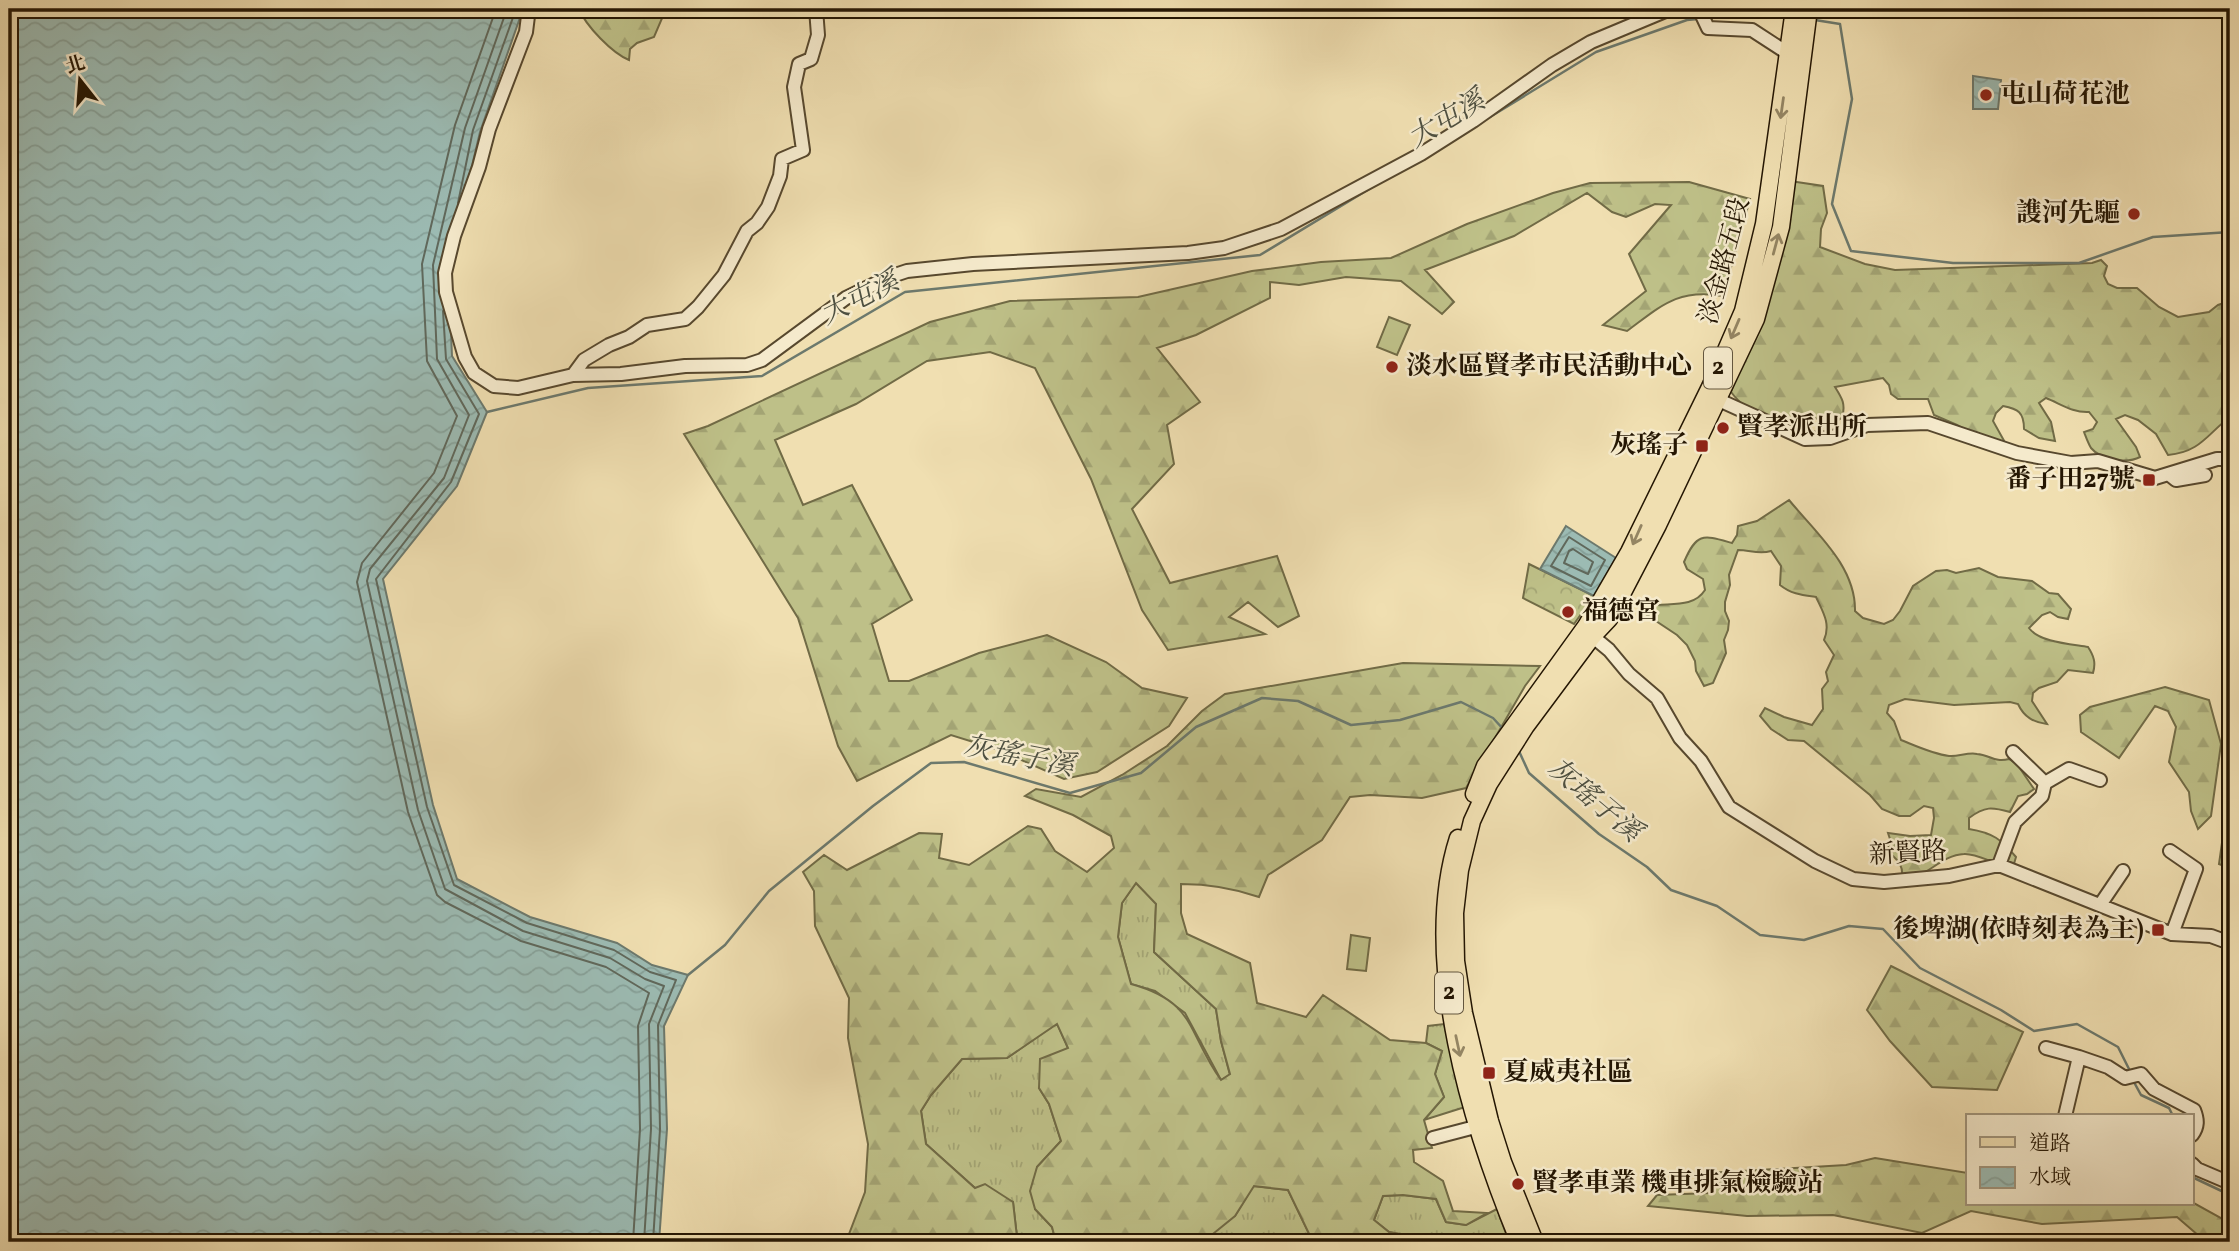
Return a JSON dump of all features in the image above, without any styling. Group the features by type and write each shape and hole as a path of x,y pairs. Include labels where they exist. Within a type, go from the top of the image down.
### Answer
{"main road":[{"name":"2","path":"1794,9 1795,45"},
{"name":"2","path":"1795,45 1810,9"},
{"name":"淡金路五段","path":"1522,722 1558,663 1588,633 1713,397 1743,311 1764,224 1795,45"},
{"name":"2","path":"1535,1242 1503,1162 1490,1121 1464,1013 1456,961 1455,914 1460,870 1472,821 1502,751 1588,633"},
{"name":"2","path":"1502,751 1485,766 1467,810 1449,867 1443,936 1451,1014 1466,1085 1519,1242"}],"street":[{"path":"527,9 526,32 489,129 479,167 454,236 445,273 446,292 465,357 474,373 494,386 518,388 573,375 621,374 685,366 747,365 762,360 846,298 907,271 973,264 1188,253 1224,248 1306,217 1420,154 1473,121 1552,65 1591,42 1670,9"},
{"path":"573,375 584,360 647,325 685,319 724,275 747,231 757,223 768,207 780,176 782,159 803,150 794,87 799,64 811,59 818,35 816,9"},
{"path":"1699,9 1708,28 1752,30 1795,45"},
{"path":"1713,397 1805,439 1830,438 1867,425 1927,423 2018,453 2071,463 2098,461 2155,478 2217,459 2230,459"},
{"path":"2168,474 2176,480 2205,475"},
{"name":"新賢路","path":"1588,633 1657,698 1729,807 1815,861 1853,878 1885,882 1949,876 1999,865"},
{"path":"2013,752 2045,783"},
{"path":"2100,780 2069,769 2045,783 2042,796 2015,822 1999,865 2172,934 2211,936 2230,943"},
{"path":"2170,851 2196,869 2172,934"},
{"path":"2100,905 2123,872"},
{"path":"2046,1048 2108,1067 2125,1078 2141,1074 2154,1089 2194,1110 2197,1118 2194,1132"},
{"path":"2065,1114 2079,1057"},
{"path":"1433,1138 1479,1126"},
{"path":"2194,1166 2230,1183"}],"green space":[{"path":"579,9 641,9 649,14 656,9 666,9 654,37 637,43 630,49 629,60 600,38"},
{"path":"1790,181 1823,186 1827,213 1821,229 1820,247 1865,264 1895,270 2092,263 2101,260 2107,266 2104,276 2108,284 2117,288 2137,288 2159,307 2178,317 2209,312 2230,301 2230,417 2196,446 2168,455 2156,434 2138,420 2125,415 2116,419 2140,457 2121,460 2107,458 2091,448 2084,432 2093,429 2097,422 2089,412 2072,410 2046,398 2039,403 2051,422 2055,441 2039,438 2024,429 2019,412 2003,406 1993,421 2007,446 1990,444 1934,415 1928,399 1898,399 1891,394 1889,385 1883,378 1835,387 1844,409 1842,418 1832,423 1816,418 1777,418 1757,413 1731,392 1771,278"},
{"path":"1689,182 1750,199 1723,296 1694,295 1671,301 1627,331 1603,325 1646,291 1629,254 1671,205 1655,204 1626,217 1612,212 1587,193 1514,236 1425,270 1454,302 1442,314 1401,281 1346,277 1299,285 1270,282 1270,298 1196,335 1157,348 1200,402 1167,425 1174,464 1132,509 1170,583 1277,556 1299,616 1278,627 1248,602 1229,617 1265,634 1168,650 1142,610 1091,479 1035,368 990,352 927,361 856,404 775,440 803,505 852,485 912,600 872,624 889,681 909,681 979,653 1047,635 1106,662 1142,688 1187,698 1169,726 1097,772 1064,779 999,750 951,735 857,781 838,746 798,618 684,434 708,426 930,322 1010,301 1138,297 1252,271 1321,262 1391,258 1467,224 1553,193 1590,183"},
{"path":"1389,317 1410,325 1397,355 1377,347"},
{"path":"1789,500 1822,537 1841,565 1854,595 1855,611 1863,618 1884,624 1893,620 1913,586 1936,571 1956,573 1979,568 1998,577 2032,581 2049,593 2058,594 2071,609 2068,619 2050,612 2042,615 2029,628 2047,639 2088,647 2094,660 2093,673 2068,670 2057,682 2033,693 2032,701 2047,724 2030,718 2018,704 2010,702 1954,705 1905,699 1889,705 1887,713 1894,721 1901,740 1931,752 1952,756 1982,755 2000,760 2009,759 2017,764 2034,789 2018,796 2010,812 1989,809 1969,818 1969,829 1990,835 2011,851 2016,857 2013,867 1975,855 1955,855 1918,876 1902,880 1901,866 1886,850 1891,842 1888,833 1931,835 1933,808 1924,806 1910,816 1899,816 1882,809 1870,795 1804,741 1788,740 1771,729 1760,716 1765,708 1812,725 1823,709 1822,689 1828,681 1826,672 1834,655 1824,640 1826,623 1816,597 1801,595 1780,585 1781,566 1771,551 1738,550 1729,575 1730,585 1725,602 1729,621 1724,640 1726,653 1713,683 1704,686 1687,645 1647,615 1649,606 1680,604 1694,600 1705,590 1703,579 1687,569 1684,562 1697,541 1714,538 1732,543 1738,526 1757,521"},
{"path":"1529,564 1594,596 1574,624 1523,598"},
{"path":"1403,663 1540,666 1525,686 1466,788 1422,798 1370,795 1350,797 1322,840 1268,875 1259,897 1221,887 1181,884 1181,913 1187,934 1250,963 1257,1003 1306,1017 1323,995 1390,1040 1426,1043 1442,1051 1435,1074 1444,1097 1424,1120 1432,1148 1413,1150 1414,1162 1443,1181 1453,1211 1487,1213 1466,1225 1446,1222 1436,1199 1403,1195 1383,1196 1374,1220 1389,1232 1440,1242 1313,1242 1288,1190 1254,1186 1235,1216 1203,1242 1171,1237 1166,1242 1056,1242 1052,1227 1035,1209 1030,1191 1037,1167 1061,1141 1049,1104 1039,1088 1040,1059 1068,1048 1057,1024 1007,1058 962,1059 921,1111 926,1144 975,1188 985,1184 1013,1202 1017,1237 1021,1242 846,1242 865,1192 868,1144 848,1038 849,998 815,926 814,891 803,872 824,855 847,870 919,833 942,834 939,858 969,865 1028,826 1041,829 1055,851 1087,872 1114,848 1111,836 1073,815 1025,796 1036,789 1081,797 1167,746 1202,711 1225,694","holes":["1136,883 1156,904 1154,952 1216,1009 1230,1074 1221,1080 1180,1010 1152,991 1131,984 1118,937 1122,903"]},
{"path":"2165,687 2209,700 2221,744 2211,816 2198,829 2191,811 2189,792 2169,762 2176,727 2168,711 2155,706 2119,758 2081,732 2080,715 2090,707"},
{"path":"2230,786 2230,868 2219,864"},
{"path":"1136,883 1156,903 1154,952 1216,1009 1230,1075 1221,1080 1185,1013 1155,991 1131,984 1118,937 1122,903"},
{"path":"1351,935 1370,938 1366,971 1347,969"},
{"path":"1891,966 2023,1032 1997,1090 1932,1087 1890,1041 1867,1010"},
{"path":"1057,1023 1068,1048 1039,1088 1049,1104 1061,1141 1037,1167 1035,1209 1052,1227 1056,1242 1021,1242 1017,1237 1013,1202 975,1188 926,1144 921,1111 962,1059 1007,1058"},
{"path":"1444,1024 1465,1107 1424,1120 1444,1097 1435,1074 1442,1051 1426,1043 1428,1026"},
{"path":"1875,1158 1966,1173 1966,1206 2194,1206 2194,1203 2230,1223 2230,1242 2206,1242 2177,1217 2042,1224 1971,1211 1922,1233 1833,1215 1747,1216 1648,1206 1657,1195 1710,1193 1708,1173 1846,1165"},
{"path":"1253,1186 1288,1190 1313,1242 1166,1242 1171,1237 1235,1216"},
{"path":"1403,1195 1436,1199 1446,1222 1466,1225 1497,1209 1509,1242 1440,1242 1389,1232 1374,1220 1383,1196"}],"water":[{"path":"9,9 523,9 480,132 448,267 452,356 487,412 457,486 383,579 433,805 457,879 530,917 617,943 652,965 688,975 664,1026 667,1129 659,1242 9,1242"},
{"name":"屯山荷花池","path":"1973,76 2001,80 1998,109 1973,109"},
{"path":"1566,526 1616,558 1594,596 1540,569"}],"waterway":[{"name":"大屯溪","path":"1708,17 1753,11 1788,16"},
{"name":"大屯溪","path":"1490,117 1596,52 1687,20 1698,19"},
{"name":"大屯溪","path":"1815,20 1840,24 1852,99 1832,204 1851,251 1953,263 2079,263 2153,237 2230,232"},
{"name":"大屯溪","path":"487,412 588,388 762,376 905,292 1260,255 1379,183"},
{"name":"灰瑤子溪","path":"688,975 725,945 769,891 873,806 931,763 964,762 1070,793 1141,773 1196,727 1262,698 1298,701 1351,725 1400,720 1461,702 1493,718 1504,730"},
{"name":"灰瑤子溪","path":"1518,749 1529,773 1599,834 1647,867 1671,890 1717,906 1760,935 1804,940 1849,926 1883,929 1920,968 2001,1010 2034,1031 2077,1024 2118,1047 2129,1069"},
{"name":"灰瑤子溪","path":"2135,1084 2141,1095 2169,1108 2172,1114"},
{"name":"灰瑤子溪","path":"2194,1178 2230,1195"}],"place":[{"name":"屯山荷花池","path":"1986,95"},
{"name":"謢河先驅","path":"2134,214"},
{"name":"淡水區賢孝市民活動中心","path":"1392,367"},
{"name":"賢孝派出所","path":"1723,428"},
{"name":"灰瑤子","path":"1702,446"},
{"name":"番子田27號","path":"2149,480"},
{"name":"福德宮","path":"1568,612"},
{"name":"後埤湖(依時刻表為主)","path":"2158,930"},
{"name":"夏威夷社區","path":"1489,1073"},
{"name":"賢孝車業 機車排氣檢驗站","path":"1518,1184"}]}
